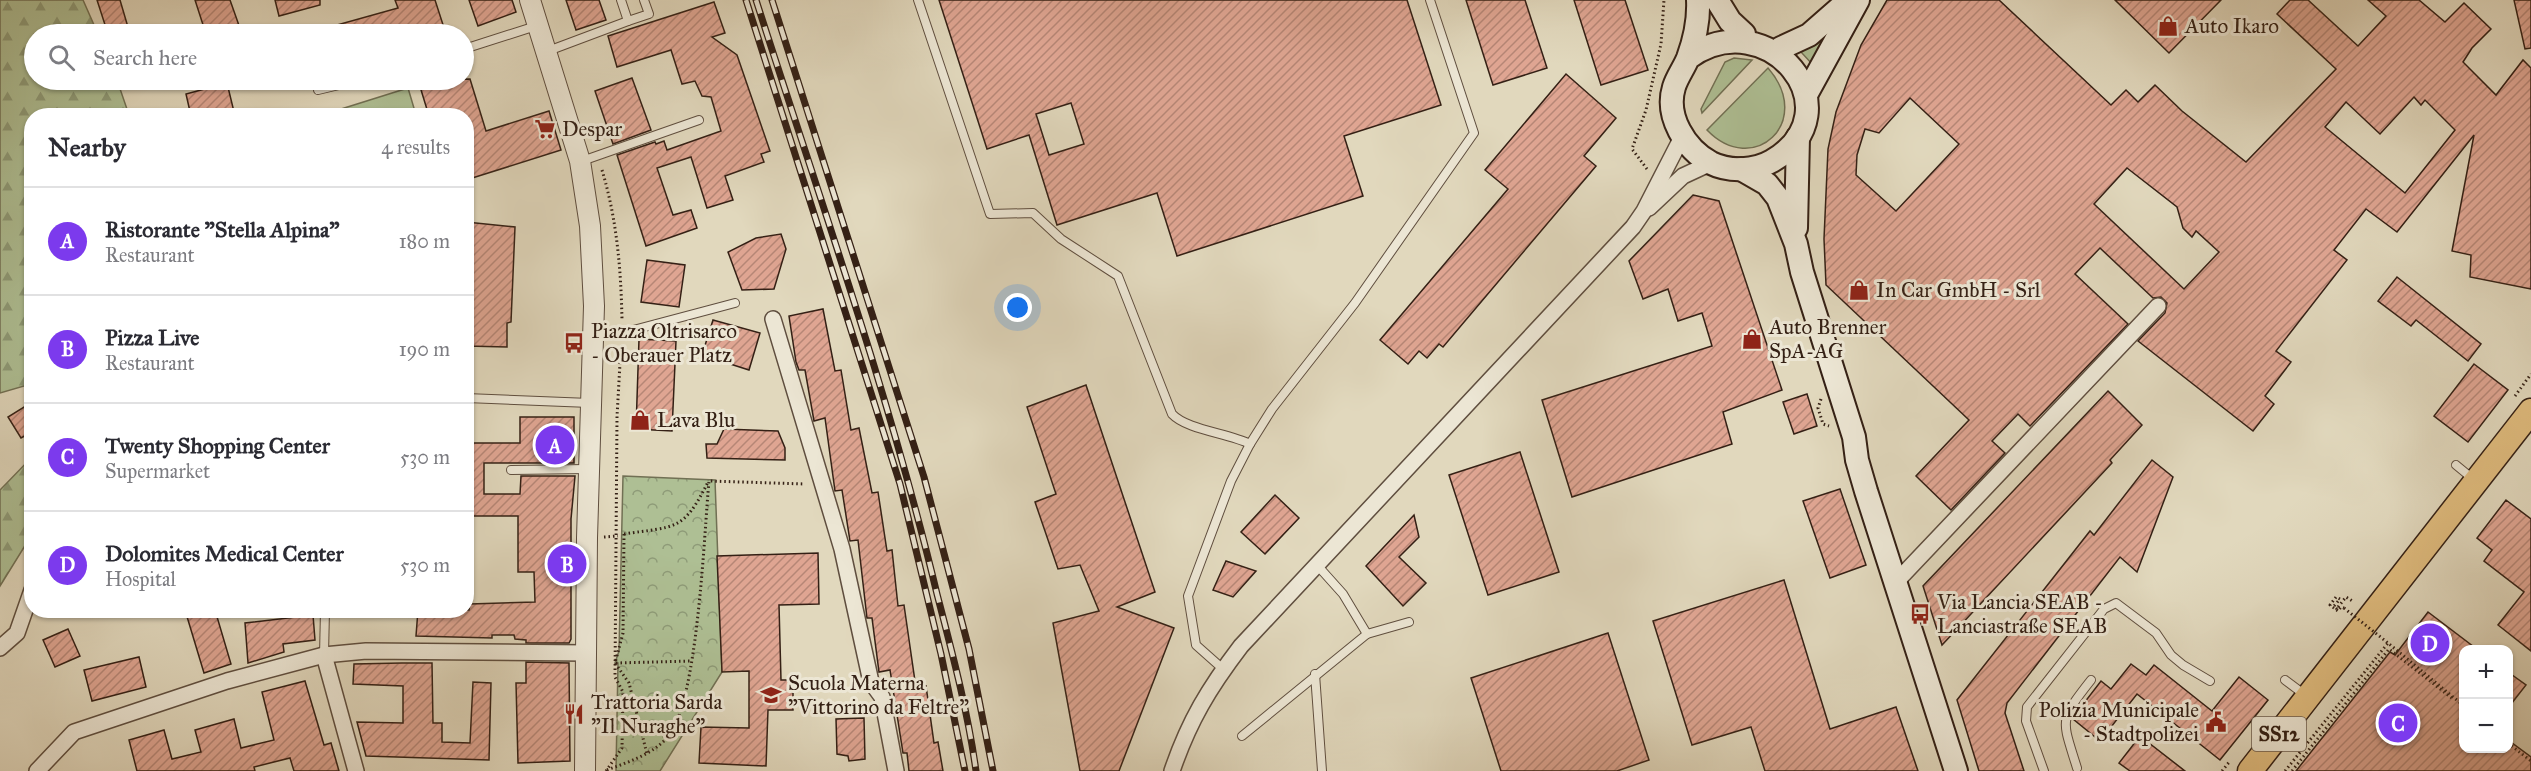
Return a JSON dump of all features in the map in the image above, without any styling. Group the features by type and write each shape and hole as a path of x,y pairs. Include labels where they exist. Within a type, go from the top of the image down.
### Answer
{"main road":[{"path":"1698,0 1696,32 1688,58 1673,88 1672,110 1682,137 1694,152 1711,163 1741,170 1773,190 1796,244 1802,272 1854,437 1857,460 1956,771"},
{"path":"1717,0 1730,21 1744,34"},
{"path":"1781,48 1809,35 1849,0"},
{"path":"1741,170 1769,163 1788,149 1798,137 1803,124 1807,93 1858,0"},
{"path":"1688,58 1700,47 1716,38 1744,34 1756,36 1781,48 1802,76 1807,93"},
{"path":"1796,244 1798,137"},
{"path":"2308,697 2531,411"},
{"name":"SS12","path":"2250,771 2308,697"}],"street":[{"path":"530,0 580,161 590,226 593,334 586,538 585,767"},
{"path":"1172,771 1180,747 1208,689 1241,646 1633,227 1644,211 1682,137"},
{"path":"1644,211 1670,191 1683,176 1711,163"},
{"path":"1896,582 2158,306"},
{"path":"773,319 842,549 871,682 882,697 896,771"},
{"path":"0,648 17,633 24,613"},
{"path":"38,771 74,732 226,681 324,656 366,651 586,658"},
{"path":"324,656 356,771"}],"lane":[{"path":"621,0 628,21"},
{"path":"546,51 649,14 644,0"},
{"path":"918,0 990,214 1033,213 1061,239 1118,276 1172,414 1184,423 1233,435 1250,444"},
{"path":"1223,669 1196,645 1188,596 1231,481 1272,409 1355,303 1474,133 1430,0"},
{"path":"474,46 538,25"},
{"path":"580,161 699,120"},
{"path":"593,334 622,333 735,303"},
{"path":"474,398 591,403"},
{"path":"2456,465 2476,482"},
{"path":"511,471 589,469"},
{"path":"1317,565 1342,594 1367,634"},
{"path":"2044,771 2026,721 2027,707 2104,609 2115,603 2156,633 2171,655 2183,665 2210,681"},
{"path":"324,656 325,618"},
{"path":"1242,736 1315,674 1367,634 1409,622"},
{"path":"1315,674 1322,771"},
{"path":"2075,770 2064,726 2065,716 2091,680"},
{"path":"2285,680 2308,697"}],"path":[{"path":"1822,394 1818,408 1823,424 1832,427"},
{"path":"709,481 824,484"},
{"path":"586,538 675,526 693,512 709,481"},
{"path":"585,767 606,771 647,754 668,738 677,722 684,704 692,661 709,481"},
{"path":"586,658 615,677 615,663 623,633 624,534"},
{"path":"2354,602 2346,597 2337,609 2334,606 2340,599 2336,597 2330,605 2338,611 2341,607 2344,608 2459,704"},
{"path":"2388,643 2389,649 2459,704"},
{"path":"2285,771 2388,643"},
{"path":"2292,771 2389,649"},
{"path":"615,663 692,661"},
{"path":"615,663 629,683 647,754"},
{"path":"2513,747 2531,761"}],"green space":[{"path":"0,0 83,0 94,24 24,24 24,90 120,90 127,108 24,108 24,386 0,393"},
{"path":"1825,37 1812,64 1801,52"},
{"path":"1734,58 1752,60 1702,113 1701,109 1725,62"},
{"path":"1768,68 1781,88 1785,107 1781,124 1772,137 1759,146 1743,148 1725,143 1707,130"},
{"path":"402,90 409,90 414,108 344,108"},
{"path":"24,465 24,547 0,586 0,490"},
{"path":"623,476 715,480 722,672 660,771 616,771 618,663 615,663 619,651"}],"building":[{"path":"97,0 120,0 127,24 105,24"},
{"path":"195,0 230,0 238,24 203,24"},
{"path":"275,0 320,0 320,5 279,16"},
{"path":"395,0 435,0 443,24 341,24 398,8"},
{"path":"469,0 512,0 516,12 478,26"},
{"path":"566,0 599,0 606,20 576,30"},
{"path":"939,0 1407,0 1441,105 1344,136 1363,196 1177,256 1157,193 1057,225 1029,135 987,149","holes":["1071,103 1084,144 1049,155 1036,114"]},
{"path":"1466,0 1525,0 1547,68 1493,85"},
{"path":"1574,0 1625,0 1648,70 1601,85"},
{"path":"1887,0 1999,0 2111,105 2126,90 2138,102 2155,85 2182,111 2246,162 2336,69 2277,14 2290,0 2308,0 2358,46 2386,16 2368,0 2419,0 2445,22 2464,3 2491,29 2472,48 2463,62 2496,95 2523,60 2531,68 2531,289 2470,277 2471,255 2452,251 2474,135 2397,232 2366,209 2334,250 2347,260 2276,351 2291,362 2265,396 2274,404 2253,431 2138,341 2165,313 2167,303 2161,297 2153,298 2100,248 2075,274 2128,324 2030,426 2018,414 1992,441 2005,453 1951,510 1916,476 1969,420 1826,285 1824,239 1828,149 1836,112 1861,45","holes":["2414,97 2421,105 2425,100 2455,130 2405,193 2325,127 2346,102 2380,134","1910,98 1959,144 1896,211 1856,175 1857,155 1865,129 1879,133","2127,168 2177,207 2183,228 2192,237 2196,231 2219,252 2184,289 2094,204"]},
{"name":"Auto Ikaro","path":"2115,0 2221,0 2169,53"},
{"path":"2514,0 2531,0 2531,48 2525,49"},
{"path":"714,2 725,33 712,37 737,55 770,151 761,154 764,162 725,176 733,200 707,208 691,157 657,168 673,215 691,210 697,228 646,246 617,155 664,141 667,150 721,131 711,97 702,96 695,81 682,84 671,50 617,67 608,36"},
{"path":"1566,74 1616,118 1584,156 1596,166 1443,347 1439,344 1427,358 1419,351 1408,364 1380,340 1508,189 1485,170"},
{"path":"632,78 651,130 613,144 595,91"},
{"path":"201,90 229,90 233,108 189,108 186,94"},
{"path":"421,90 473,90 486,131 549,111 561,150 474,177 474,108 427,108"},
{"path":"1693,195 1719,201 1782,390 1723,412 1732,444 1572,497 1542,400 1712,346 1702,313 1678,321 1668,289 1643,299 1629,261"},
{"path":"474,223 515,227 511,322 507,323 507,347 474,346"},
{"path":"781,234 786,249 774,289 742,290 728,252 756,238"},
{"path":"647,260 685,265 679,307 641,302"},
{"path":"2397,277 2481,344 2468,361 2416,320 2411,326 2378,301"},
{"path":"823,309 835,371 841,370 851,430 859,428 872,493 878,492 887,551 892,550 898,606 904,605 916,688 926,686 934,743 938,742 943,771 909,771 907,753 903,753 890,670 879,672 872,618 867,618 858,540 850,541 842,490 835,491 825,418 814,421 805,370 799,370 796,362 789,316"},
{"path":"713,320 760,333 749,370 702,355"},
{"path":"639,339 676,341 672,431 636,429"},
{"path":"2474,364 2508,390 2468,442 2434,416"},
{"path":"1086,385 1155,592 1117,607 1174,628 1119,771 1080,771 1053,623 1099,611 1080,565 1058,569 1035,502 1056,494 1027,407"},
{"path":"2108,391 2142,425 2110,460 2112,463 1942,645 1923,586"},
{"path":"1807,394 1817,426 1794,434 1783,402"},
{"path":"24,407 24,436 21,438 8,417"},
{"path":"520,417 574,417 574,463 484,463 484,494 520,494 521,476 575,476 571,519 571,639 569,643 526,643 526,640 515,639 514,635 492,635 492,638 416,636 417,618 474,618 474,604 535,602 534,572 518,572 518,516 474,516 474,443 520,443"},
{"path":"724,429 778,431 785,448 785,460 707,458 706,444 717,444"},
{"path":"1520,452 1559,572 1488,595 1449,475"},
{"path":"2152,460 2173,477 2137,572 2120,557 2007,703 2005,713 2024,771 1979,771 1957,700 2090,531 2094,535"},
{"path":"1840,489 1866,565 1830,578 1803,501"},
{"path":"1275,495 1299,518 1265,554 1241,532"},
{"path":"2506,500 2531,519 2531,651 2498,625 2524,592 2484,561 2492,550 2477,538"},
{"path":"1414,515 1419,537 1399,557 1426,583 1403,606 1366,566"},
{"path":"818,553 819,604 779,605 781,680 793,680 793,710 768,710 766,766 699,763 701,727 749,728 749,671 722,672 717,556"},
{"path":"1226,561 1256,571 1233,597 1213,590"},
{"path":"1784,580 1830,729 1896,707 1918,771 1765,771 1751,727 1692,745 1653,621"},
{"path":"2428,612 2471,645 2459,645 2459,753 2513,753 2513,744 2531,757 2531,771 2296,771 2390,652 2395,655"},
{"path":"187,618 217,618 231,664 204,673"},
{"path":"288,618 313,618 315,640 283,644 284,652 248,663 245,623"},
{"path":"68,629 80,656 55,667 43,640"},
{"path":"1608,633 1649,760 1617,771 1501,771 1471,678"},
{"path":"139,657 146,687 92,701 84,670"},
{"path":"526,662 569,663 570,761 518,763 516,683 526,683"},
{"path":"432,663 433,723 442,723 442,742 470,743 473,682 491,683 489,760 366,756 357,722 403,723 403,686 353,684 354,664"},
{"path":"2131,664 2146,675 2154,665 2212,711 2239,677 2268,700 2220,760 2137,694 2100,741 2073,719 2074,716 2101,681 2111,689"},
{"path":"2513,676 2526,685 2513,702"},
{"path":"305,681 324,745 331,743 339,771 294,771 290,758 254,767 255,771 137,771 129,740 164,730 172,759 201,752 195,730 234,719 241,748 274,740 262,692"},
{"path":"864,718 865,759 849,761 848,756 837,754 836,719"},
{"path":"2140,736 2185,771 2130,771 2119,763"}],"railway":[{"path":"746,0 900,484 941,654 965,771"},
{"path":"756,0 852,296 897,444 954,660 976,771"},
{"path":"772,0 924,477 969,649 993,771"}],"place":[{"name":"Auto Ikaro","path":"2168,26"},
{"name":"Despar","path":"545,129"},
{"name":"In Car GmbH - Srl","path":"1859,290"},
{"name":"Auto Brenner SpA-AG","path":"1752,339"},
{"name":"Piazza Oltrisarco - Oberauer Platz","path":"574,343"},
{"name":"Lava Blu","path":"640,420"},
{"name":"Ristorante \"Stella Alpina\"","path":"555,445"},
{"name":"Pizza Live","path":"567,564"},
{"name":"Via Lancia SEAB - Lanciastraße SEAB","path":"1920,614"},
{"name":"Dolomites Medical Center","path":"2430,643"},
{"name":"Scuola Materna \"Vittorino da Feltre\"","path":"771,695"},
{"name":"Trattoria Sarda \"Il Nuraghe\"","path":"574,714"},
{"name":"Polizia Municipale - Stadtpolizei","path":"2216,722"},
{"name":"Twenty Shopping Center","path":"2398,723"}]}
